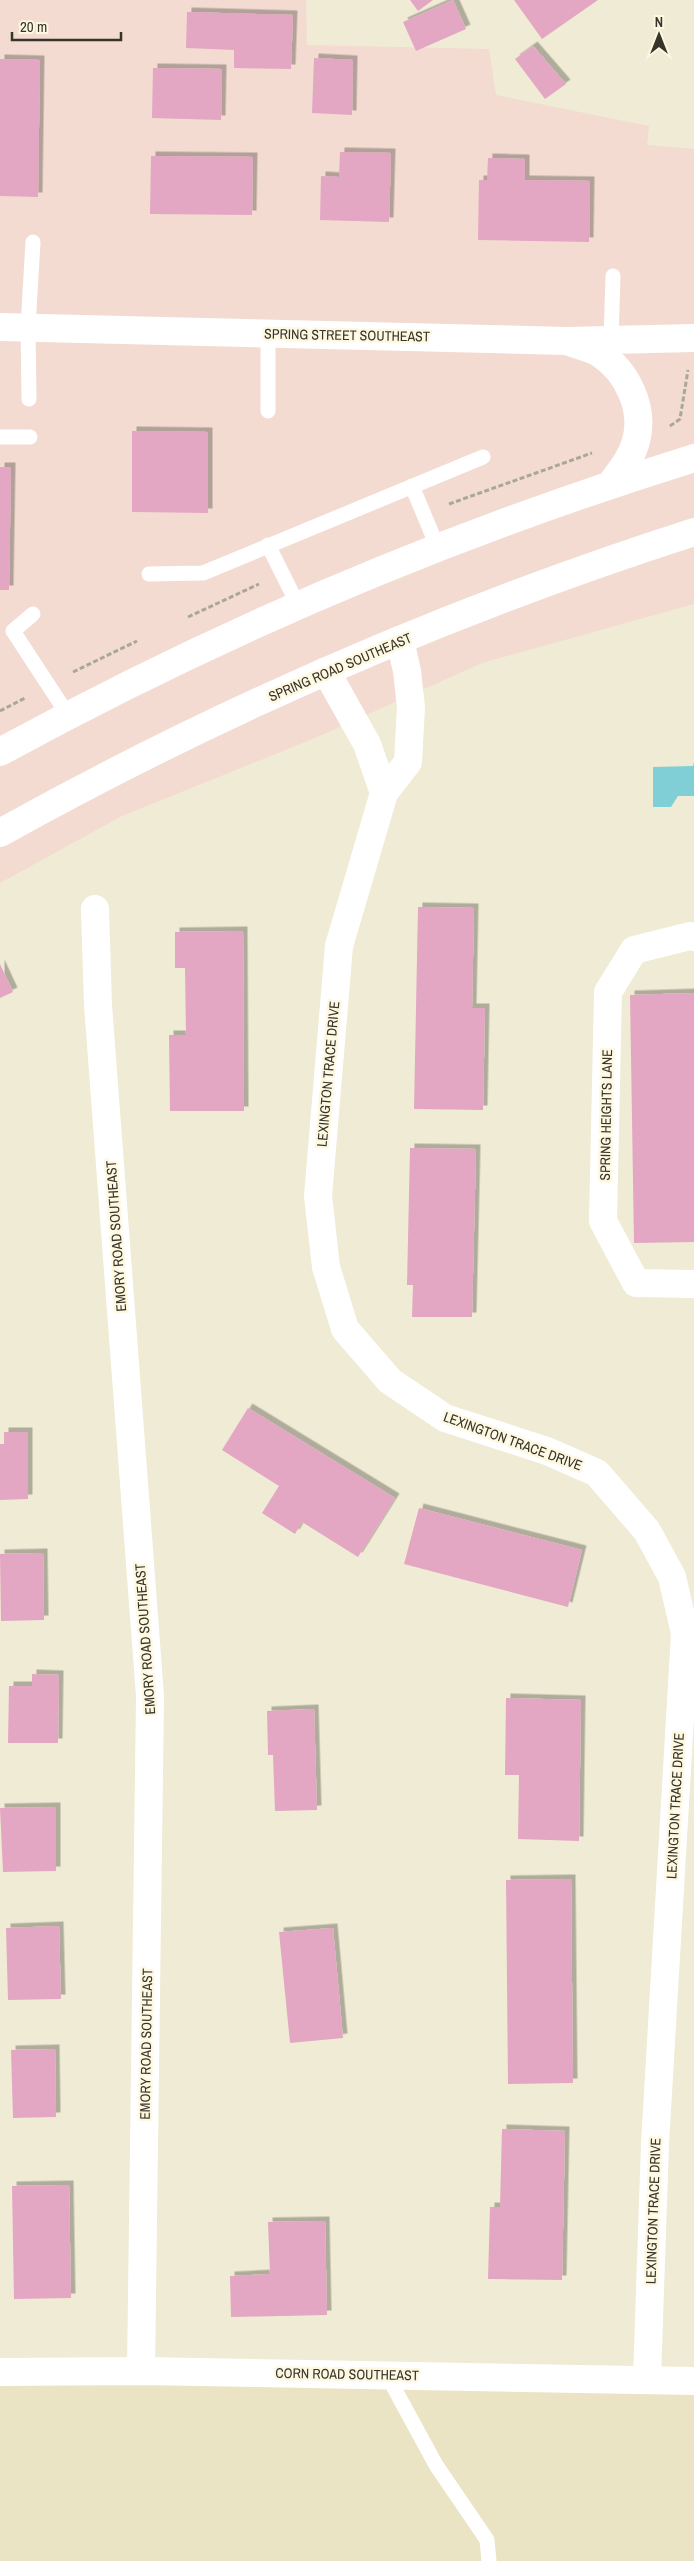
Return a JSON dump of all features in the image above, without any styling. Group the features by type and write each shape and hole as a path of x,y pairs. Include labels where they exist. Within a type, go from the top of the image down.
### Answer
{"street":[{"name":"SPRING STREET SOUTHEAST","path":"0,327 567,341 694,338"},
{"path":"567,341 598,352 611,361 623,375 633,396 637,411 637,440 630,457 611,484"},
{"path":"0,752 68,715 211,644 437,546 611,484 694,458"},
{"name":"SPRING ROAD SOUTHEAST","path":"0,833 168,744 326,671 553,580 694,532"},
{"name":"LEXINGTON TRACE DRIVE","path":"400,640 408,671 411,707 408,762 384,793 340,946 318,1196 326,1267 346,1329 390,1381 445,1418 547,1451 598,1473 647,1530 672,1577 685,1633 656,2135 647,2378"},
{"path":"326,671 367,744 384,793"},
{"name":"EMORY ROAD SOUTHEAST","path":"95,909 98,1005 150,1696 141,2371"},
{"name":"SPRING HEIGHTS LANE","path":"694,937 690,936 634,950 608,992 602,1221 636,1283 694,1284"},
{"name":"CORN ROAD SOUTHEAST","path":"0,2372 141,2371 694,2380"}],"lane":[{"path":"29,399 28,327 33,242"},
{"path":"611,339 613,276"},
{"path":"268,333 268,411"},
{"path":"0,437 30,437"},
{"path":"149,574 203,573 483,457"},
{"path":"412,486 437,546"},
{"path":"268,545 298,605"},
{"path":"32,614 13,631 68,715"},
{"path":"387,2375 436,2465 487,2540 489,2561"}],"shaded area":[{"path":"0,0 306,0 307,45 489,49 496,95 649,126 647,145 694,149 694,604 482,663 315,738 122,816 0,883"},
{"path":"0,2359 421,2362 434,2376 694,2383 694,2561 0,2561"}],"water":[{"path":"694,762 694,796 678,796 671,807 653,807 653,767 693,766"}],"building":[{"path":"410,0 433,0 418,11"},
{"path":"453,0 466,29 416,51 403,22"},
{"path":"514,0 598,0 542,39"},
{"path":"187,12 293,15 291,69 234,68 234,50 186,48"},
{"path":"533,46 566,84 545,99 515,59"},
{"path":"314,58 353,60 352,115 312,113"},
{"path":"0,59 40,60 38,197 0,196"},
{"path":"153,68 222,69 221,120 152,118"},
{"path":"340,152 391,153 389,222 320,220 321,176 339,177"},
{"path":"151,156 253,157 252,215 150,214"},
{"path":"488,158 525,159 525,180 590,181 589,242 478,240 479,180 487,180"},
{"path":"132,431 208,432 208,513 132,512"},
{"path":"0,467 11,467 9,590 0,590"},
{"path":"418,907 474,908 472,1008 485,1008 483,1110 414,1109"},
{"path":"243,931 244,1111 170,1111 169,1035 186,1035 185,968 175,968 175,932"},
{"path":"0,964 13,992 0,998"},
{"path":"694,993 694,1242 634,1243 630,995"},
{"path":"410,1148 476,1149 472,1317 412,1317 413,1285 407,1285"},
{"path":"248,1408 395,1498 358,1557 302,1522 295,1534 262,1513 279,1486 222,1450"},
{"path":"4,1432 28,1432 28,1499 0,1500 0,1444 4,1444"},
{"path":"419,1508 582,1550 568,1607 404,1564"},
{"path":"43,1553 44,1620 1,1621 0,1554"},
{"path":"32,1674 59,1675 58,1743 8,1743 9,1686 32,1686"},
{"path":"506,1698 581,1700 579,1841 518,1839 519,1775 505,1775"},
{"path":"314,1709 317,1810 275,1811 273,1755 268,1755 267,1711"},
{"path":"56,1807 56,1871 3,1872 0,1808"},
{"path":"571,1879 573,2083 508,2084 506,1880"},
{"path":"59,1926 61,1999 8,2000 6,1928"},
{"path":"333,1928 343,2038 290,2043 279,1932"},
{"path":"55,2049 56,2117 13,2118 11,2050"},
{"path":"502,2129 565,2131 562,2280 488,2279 490,2207 500,2207"},
{"path":"69,2185 71,2298 14,2299 12,2186"},
{"path":"325,2221 327,2315 231,2317 230,2276 270,2274 268,2222"}]}
